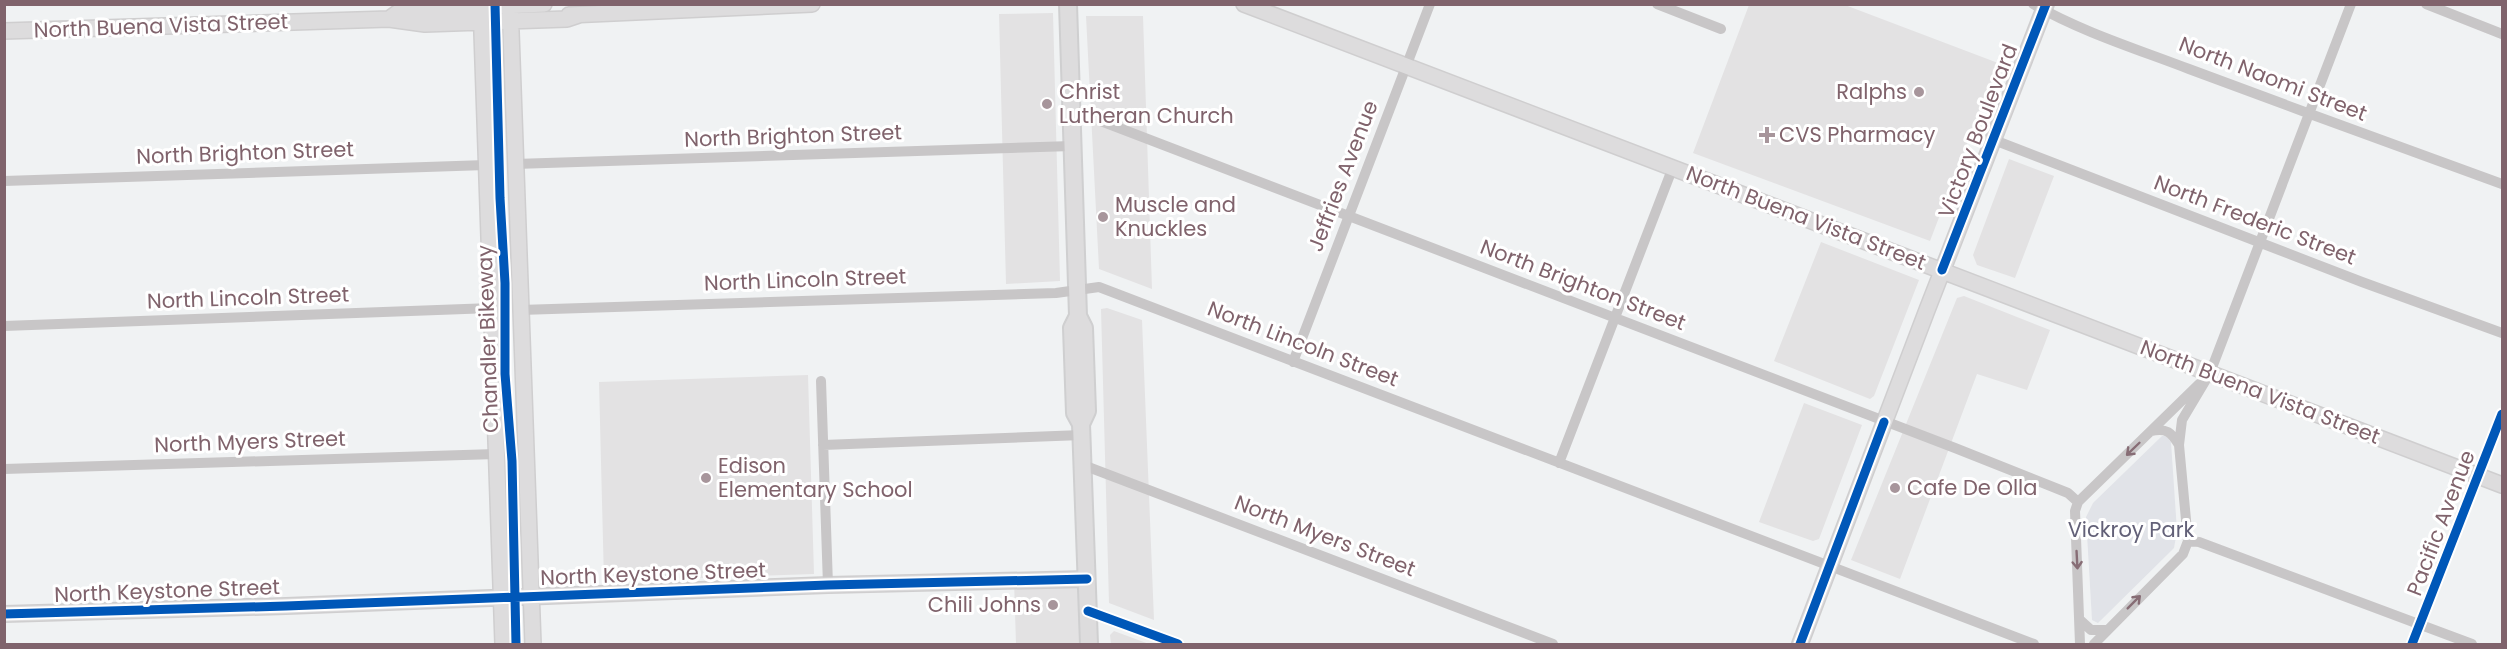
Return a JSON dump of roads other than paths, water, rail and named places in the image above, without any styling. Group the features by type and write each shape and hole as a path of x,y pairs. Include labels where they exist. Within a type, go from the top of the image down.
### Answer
{"main road":[{"name":"North Buena Vista Street","path":"510,12 544,4"},
{"name":"North Buena Vista Street","path":"4,31 393,19 400,11 510,12 567,19 571,11 812,4"},
{"path":"1068,4 1078,316 1084,328 1087,411 1082,429 1089,645"},
{"name":"North Buena Vista Street","path":"1244,4 2502,485"},
{"name":"Victory Boulevard","path":"1800,645 1942,270 1994,140 2041,6"},
{"path":"482,11 503,645"},
{"path":"510,12 532,645"},
{"name":"North Keystone Street","path":"4,614 828,585 1087,579"}],"street":[{"name":"Jeffries Avenue","path":"1293,362 1430,4"},
{"path":"1657,4 1721,29"},
{"path":"2094,645 2106,630 2183,554 2188,541 2179,445 2182,420 2210,373 2351,4"},
{"path":"2426,4 2502,34"},
{"name":"North Naomi Street","path":"2041,6 2308,114 2502,184"},
{"name":"North Brighton Street","path":"1072,110 2068,493 2078,502"},
{"name":"North Frederic Street","path":"1994,140 2258,243 2502,333"},
{"name":"North Brighton Street","path":"515,164 1072,146"},
{"name":"North Brighton Street","path":"4,181 486,165"},
{"path":"1559,463 1673,167"},
{"name":"North Lincoln Street","path":"520,310 1056,293 1099,287 2034,645"},
{"name":"North Lincoln Street","path":"4,326 492,308"},
{"path":"2080,645 2075,510 2078,502 2210,373"},
{"path":"821,381 828,585"},
{"name":"Pacific Avenue","path":"2412,645 2502,414"},
{"path":"823,445 1082,429"},
{"path":"2151,431 2164,429 2170,432 2179,445"},
{"name":"North Myers Street","path":"4,469 496,454"},
{"name":"North Myers Street","path":"1083,465 1553,645"},
{"path":"2188,541 2199,542 2472,645"},
{"path":"1088,611 1178,645"},
{"path":"2080,620 2091,630 2106,630"}],"place":[{"name":"Ralphs","path":"1919,92"},
{"name":"Christ Lutheran Church","path":"1047,104"},
{"name":"CVS Pharmacy","path":"1767,135"},
{"name":"Muscle and Knuckles","path":"1103,217"},
{"name":"Edison Elementary School","path":"706,478"},
{"name":"Cafe De Olla","path":"1895,488"},
{"name":"Chili Johns","path":"1053,605"}],"park label":[{"name":"Vickroy Park","path":"2131,530"}]}
